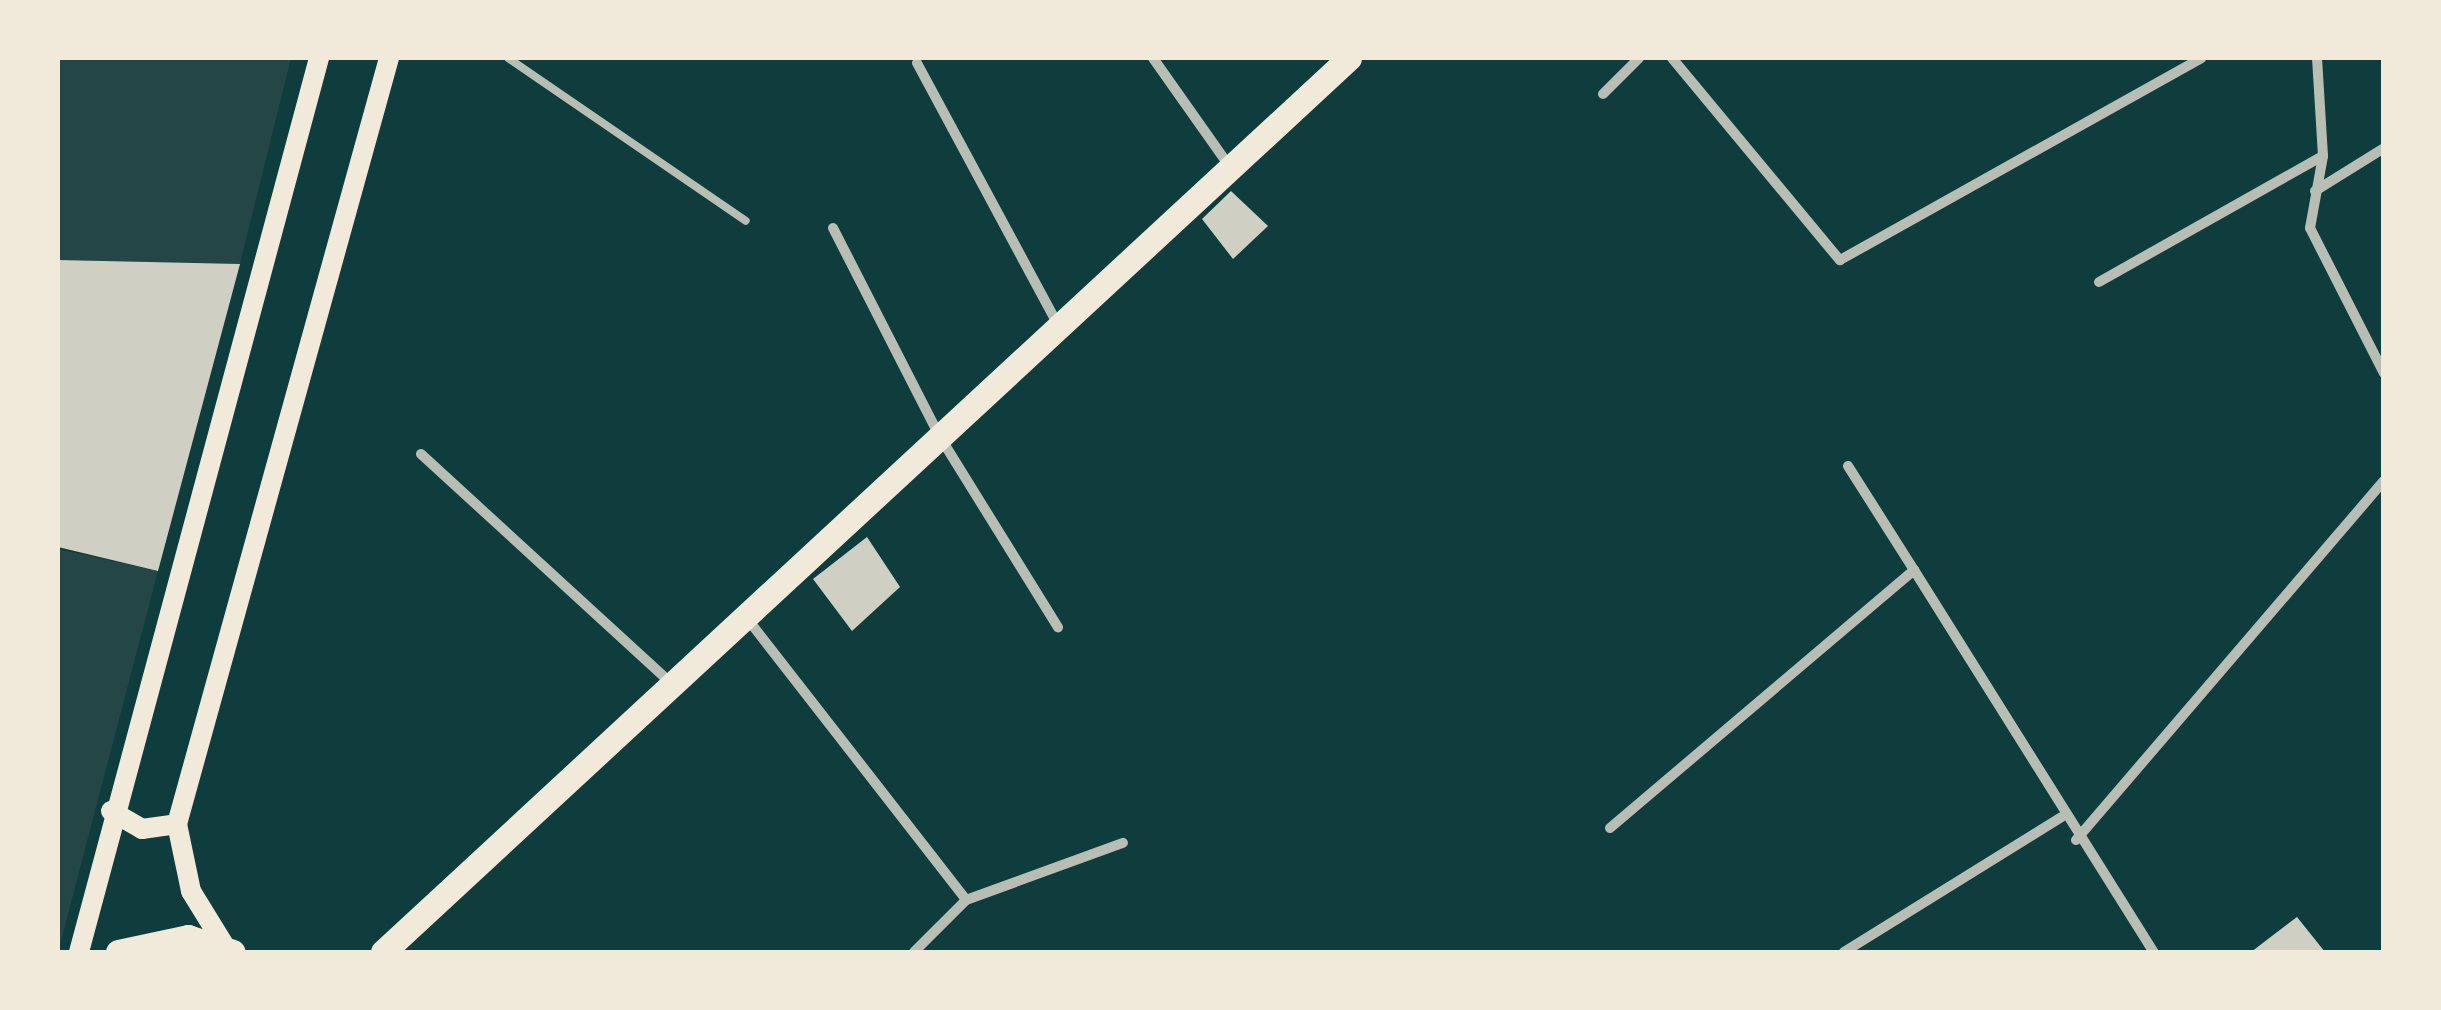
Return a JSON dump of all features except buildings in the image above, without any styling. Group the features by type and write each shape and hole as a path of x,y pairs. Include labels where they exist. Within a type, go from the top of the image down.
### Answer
{"main road":[{"path":"79,952 111,811 319,58"},
{"path":"229,950 192,891 177,824 389,58"},
{"path":"383,952 1350,58"},
{"path":"111,811 142,829 177,824"},
{"path":"118,952 188,938 229,950"}],"street":[{"path":"1154,58 1230,168"},
{"path":"1603,94 1638,58"},
{"path":"1672,58 1840,260 2201,58"},
{"path":"2318,58 2323,156 2310,228 2384,373"},
{"path":"917,64 1059,326"},
{"path":"2315,191 2384,148"},
{"path":"2099,282 2323,156"},
{"path":"833,228 940,436 1058,628"},
{"path":"422,454 672,684"},
{"path":"1848,466 2076,840 2154,952"},
{"path":"2076,840 2384,481"},
{"path":"1610,828 1914,570"},
{"path":"746,616 966,900"},
{"path":"1848,951 2062,816"},
{"path":"914,952 966,900 1123,843"}],"lane":[{"path":"508,58 746,221"}],"shaded area":[{"path":"58,58 291,58 240,264 58,260"},
{"path":"58,549 158,571 58,952"}]}
